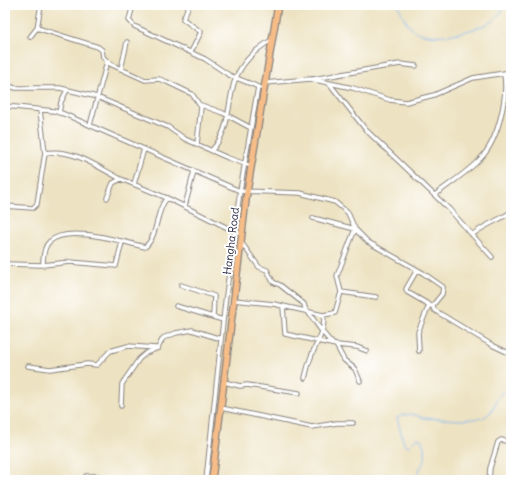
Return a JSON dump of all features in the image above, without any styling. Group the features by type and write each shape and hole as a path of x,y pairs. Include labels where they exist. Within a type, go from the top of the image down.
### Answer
{"highway":[{"name":"Hangha Road","path":"212,480 247,192 248,165 263,86 274,39 278,7"}],"street":[{"path":"30,38 37,28 42,5"},
{"path":"133,5 129,20 131,24 191,52 236,78 263,86 400,64 416,66"},
{"path":"189,5 183,19 200,30 201,34 191,52"},
{"path":"37,28 98,47 102,50 103,57 107,62 147,80 156,79 167,82 192,94 201,105 228,116 251,128"},
{"path":"212,150 220,141 228,116 236,78 243,66 259,48 274,39"},
{"path":"121,68 126,42"},
{"path":"90,125 107,62"},
{"path":"310,79 353,88 390,100 406,102 434,95 473,78 511,72"},
{"path":"435,195 480,159 488,148 503,106 505,83 504,74"},
{"path":"5,84 15,88 60,88 97,98 168,127 185,139 248,165"},
{"path":"329,84 366,130 435,195 492,257"},
{"path":"206,480 223,320 236,232 240,191 248,165 251,128 263,86"},
{"path":"59,113 61,102 67,90"},
{"path":"197,144 201,105"},
{"path":"5,106 59,113 90,125 240,191 300,192 335,202 348,213 355,230 368,242 417,270 442,287 442,294 433,307"},
{"path":"5,206 36,207 45,153 40,110"},
{"path":"134,184 144,149"},
{"path":"45,153 55,151 74,155 121,179 185,206 242,235"},
{"path":"185,206 194,171"},
{"path":"107,198 113,183 121,179"},
{"path":"42,265 47,245 49,242 60,236 81,234 94,235 145,247 157,225 163,204 167,198"},
{"path":"472,235 479,228 511,212"},
{"path":"313,218 355,230"},
{"path":"233,300 283,306 323,316 335,313 341,292 337,276 355,230"},
{"path":"5,264 42,265 70,262 116,266 122,242"},
{"path":"241,242 259,267 267,270 273,282 280,285 296,300 301,302 322,328 326,338 335,344 344,360 355,369 360,381"},
{"path":"417,270 406,289 433,307 434,310 492,345 511,354"},
{"path":"181,285 214,296 213,317"},
{"path":"341,292 376,297"},
{"path":"419,351 418,332 429,305"},
{"path":"176,306 223,320"},
{"path":"283,306 285,334 319,342 357,347 367,351"},
{"path":"305,378 311,357 319,342 323,316"},
{"path":"121,406 122,384 139,359 146,353 157,348 163,338 186,330 192,330 221,339"},
{"path":"28,366 50,369 87,364 97,365 110,351 128,346 157,348"},
{"path":"224,382 240,386 247,385 299,393"},
{"path":"221,408 312,427 337,423 353,423"},
{"path":"489,480 490,468 498,442 501,440 511,442"},
{"path":"86,476 98,476 114,480 121,478 146,480"},
{"path":"157,480 188,480"}],"waterway":[{"path":"398,5 410,27 417,32 437,36 460,33 489,23 501,13 506,5"},
{"path":"417,480 418,473 425,458 424,448 421,439 417,438 409,446 404,444 397,418 403,415 412,414 424,418 461,420 483,418 491,412 499,396 511,382"}]}
